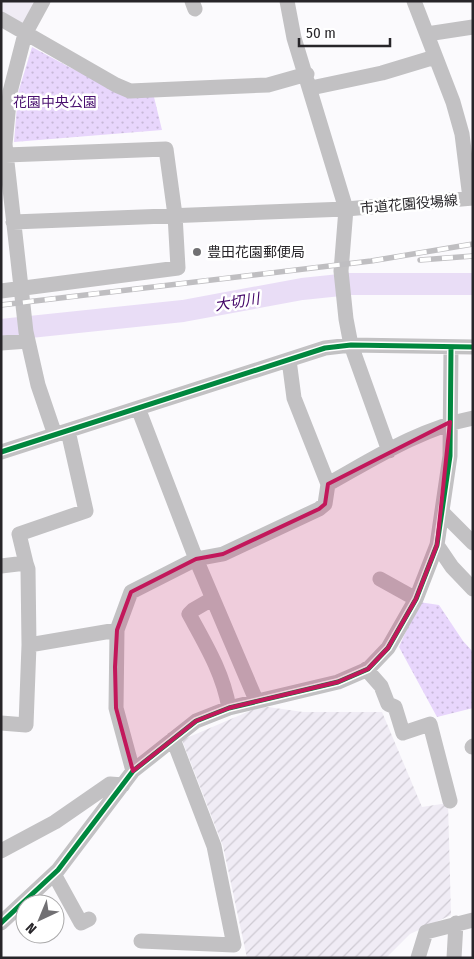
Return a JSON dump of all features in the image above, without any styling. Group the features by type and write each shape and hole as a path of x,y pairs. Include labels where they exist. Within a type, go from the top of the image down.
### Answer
{"street":[{"path":"1,723 26,724 29,645 28,569 19,534 86,511 61,433 38,385 26,330 6,156 5,96 25,34 43,1"},
{"path":"287,1 294,38 309,81 323,137 346,210 342,236 342,271 351,345 389,451"},
{"path":"414,1 453,102 462,134 472,198"},
{"path":"1,19 116,85 130,90 268,85 382,74 435,56"},
{"path":"427,34 473,27"},
{"path":"1,291 21,290 178,268 175,215 166,148 6,156"},
{"name":"市道花園役場線","path":"13,222 346,210 472,198"},
{"path":"1,343 26,330"},
{"path":"1,452 325,348 351,345 473,347"},
{"path":"1,923 54,874 83,839 133,771 196,721 256,700 338,682 366,669 388,648 416,600 437,545 450,456 451,347"},
{"path":"133,771 116,708 116,630 131,592 196,559 223,554 319,509 325,504 328,484 294,398 289,360"},
{"path":"138,408 212,599 256,700"},
{"path":"328,484 389,451 450,422 473,418"},
{"path":"442,512 473,543"},
{"path":"437,545 452,567 473,589"},
{"path":"1,566 26,563"},
{"path":"380,579 416,600"},
{"path":"212,599 192,610 189,614 218,670 225,687 229,708"},
{"path":"29,645 116,630"},
{"path":"366,669 381,686 388,704 395,707 403,733 430,724 450,801"},
{"path":"141,941 230,951 234,945 214,846 173,739"},
{"path":"1,851 55,822 110,784 123,785"},
{"path":"54,874 82,922 89,919"},
{"path":"418,958 426,932 473,920"},
{"path":"454,958 456,924"}],"highlighted area":[{"path":"450,422 437,545 416,599 388,648 368,669 338,682 229,708 196,721 133,771 116,708 115,667 117,630 131,592 196,559 223,554 319,509 325,504 328,484"}],"shaded area":[{"path":"1,1 40,1 24,29 1,14"},
{"path":"261,706 303,712 382,712 422,807 448,803 451,915 410,934 386,958 247,958 223,846 182,740"}],"green space":[{"name":"花園中央公園","path":"32,47 71,68 121,91 154,97 162,130 14,142 18,93"},
{"path":"419,602 439,605 463,641 473,652 473,708 437,717 399,647"}],"waterway":[{"name":"大切川","path":"1,330 183,311 302,289 350,284 473,284"}],"railway":[{"path":"1,305 371,261 473,244"},
{"path":"420,260 473,256"}],"cycle path":[{"path":"1,452 325,348 351,345 473,347"},
{"path":"1,923 58,870 133,771 196,721 229,708 338,682 368,669 388,648 416,599 437,545 450,456 451,347"}],"place":[{"name":"豊田花園郵便局","path":"197,252"}]}
